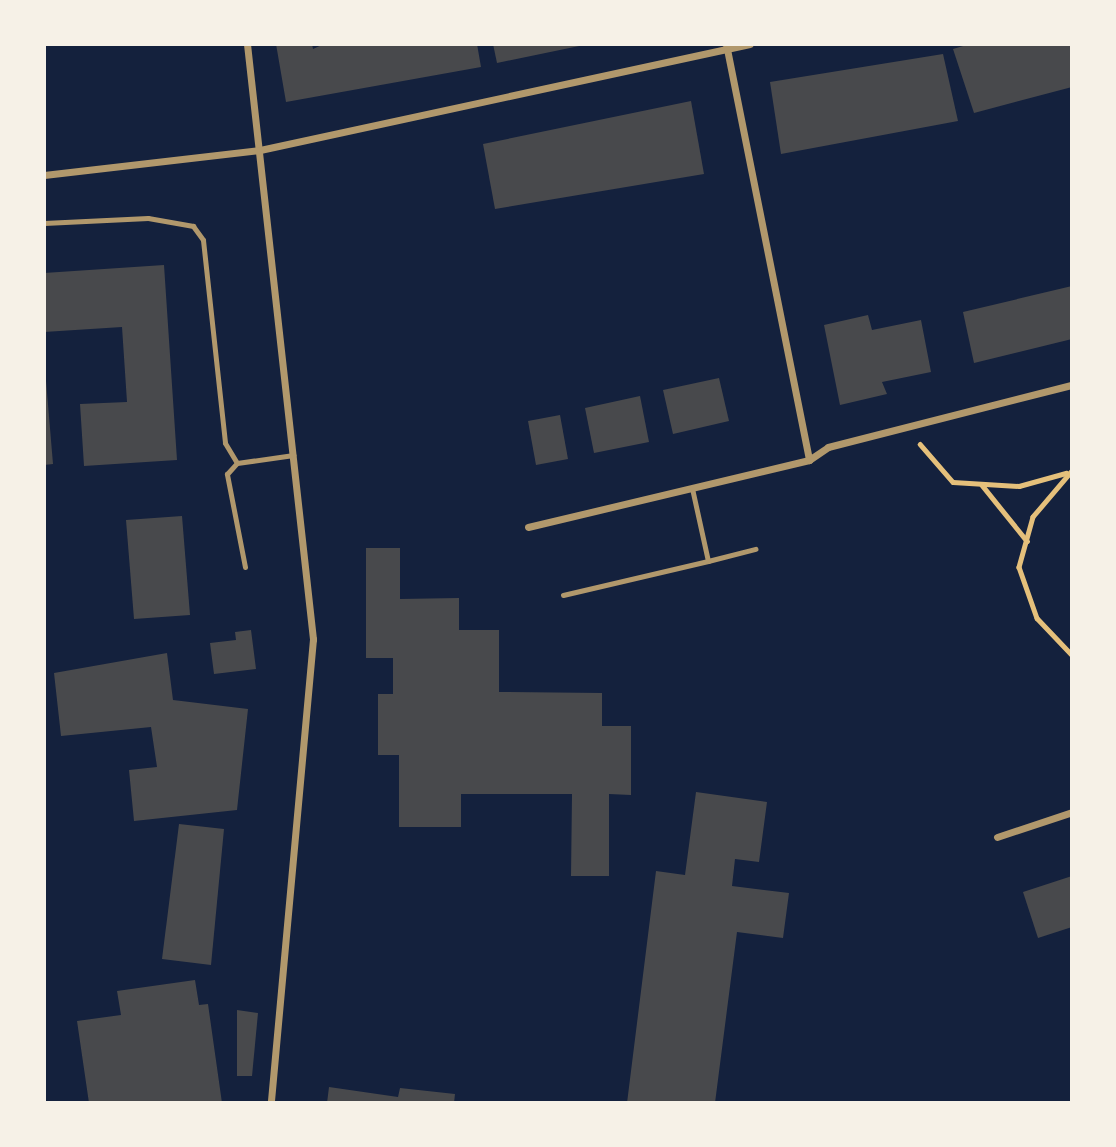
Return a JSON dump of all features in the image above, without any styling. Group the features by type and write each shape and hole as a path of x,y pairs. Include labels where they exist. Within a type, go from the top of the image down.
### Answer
{"street":[{"path":"247,44 313,639 271,1103"},
{"path":"44,175 260,150 726,46 751,44"},
{"path":"726,46 809,460"},
{"path":"528,527 809,460 828,447 1072,385"},
{"path":"997,837 1072,812"}],"lane":[{"path":"44,223 148,218 193,226 204,240 226,443 237,463"},
{"path":"245,568 227,474 237,463 293,455"},
{"path":"692,488 708,561"},
{"path":"563,595 755,549"}],"path":[{"path":"911,426 927,457 953,482 1019,486 1070,472"},
{"path":"1070,472 1033,517 1020,567 1037,618 1072,655"},
{"path":"982,484 1027,541"}],"building":[{"path":"276,44 312,44 313,49 324,44 477,44 481,67 286,102"},
{"path":"493,44 584,44 584,45 497,63"},
{"path":"970,44 1072,44 1072,87 974,113 953,49"},
{"path":"943,54 958,121 781,154 770,82"},
{"path":"691,101 704,174 495,209 483,144"},
{"path":"164,265 177,460 84,466 80,404 127,402 122,327 44,332 44,273"},
{"path":"1072,286 1072,339 974,363 963,312"},
{"path":"868,315 872,330 921,320 931,372 882,382 887,394 840,405 824,325"},
{"path":"44,357 53,464 44,465"},
{"path":"719,378 729,421 673,434 663,390"},
{"path":"640,396 649,442 594,453 585,408"},
{"path":"560,415 568,459 536,465 528,421"},
{"path":"182,516 190,615 134,619 126,520"},
{"path":"366,548 400,548 400,599 459,598 459,630 499,630 499,692 602,693 602,726 631,726 631,795 609,794 609,876 571,876 572,794 461,794 461,827 399,827 399,755 378,755 378,694 393,694 393,658 366,658"},
{"path":"251,630 256,669 214,674 210,643 236,640 235,632"},
{"path":"167,653 173,700 248,709 237,810 134,821 129,770 157,767 151,727 61,736 54,673"},
{"path":"696,792 767,802 759,862 735,859 732,886 789,893 783,938 737,932 715,1103 627,1103 656,871 685,875"},
{"path":"179,824 224,829 211,965 162,959"},
{"path":"1072,876 1072,927 1038,938 1023,892"},
{"path":"195,980 199,1005 208,1004 222,1103 89,1103 77,1021 121,1015 117,991"},
{"path":"237,1010 258,1013 252,1076 237,1076"},
{"path":"329,1087 398,1097 400,1088 455,1094 454,1103 327,1103"}]}
